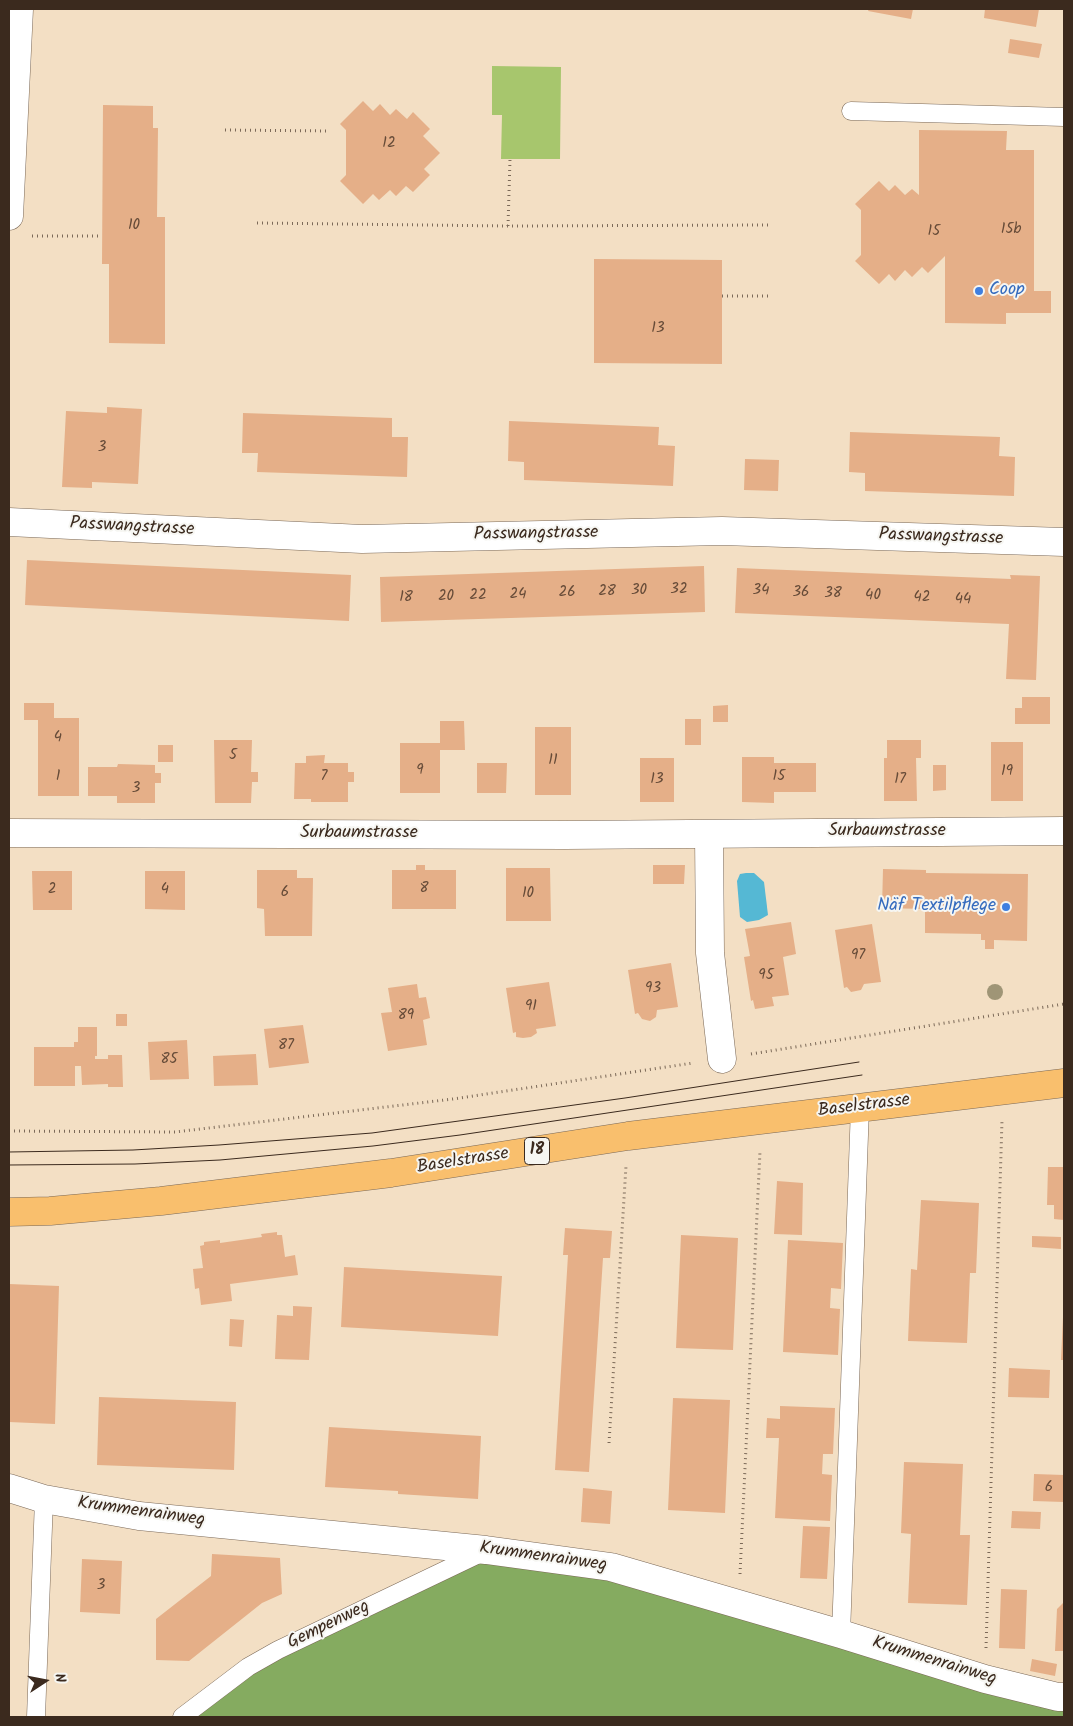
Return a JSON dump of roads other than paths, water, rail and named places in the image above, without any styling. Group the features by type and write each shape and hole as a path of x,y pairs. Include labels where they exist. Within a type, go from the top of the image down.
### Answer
{"main road":[{"name":"Baselstrasse","path":"9,1212 50,1211 170,1200 391,1173 628,1136 860,1107 1003,1092 1064,1083"}],"street":[{"path":"9,216 19,9"},
{"name":"Passwangstrasse","path":"9,522 362,539 722,531 1064,542"},
{"name":"Surbaumstrasse","path":"9,834 709,834 1064,831"},
{"path":"709,834 710,953 722,1059"},
{"name":"Krummenrainweg","path":"9,1488 44,1499 138,1516 486,1550 611,1567 841,1634 985,1679 1064,1697"}],"lane":[{"path":"851,111 1064,117"},
{"path":"841,1634 860,1107"},
{"path":"36,1717 44,1499"},
{"name":"Gempenweg","path":"182,1717 256,1662 486,1550"}],"water":[{"path":"754,873 764,882 768,915 759,920 747,922 740,917 737,881 740,874"}],"tram line":[{"path":"9,1152 133,1150 372,1133 625,1098 859,1062"},
{"path":"9,1165 135,1164 220,1160 373,1146 460,1135 862,1075"}],"place":[{"name":"Coop","path":"979,291"},
{"name":"Näf Textilpflege","path":"1006,907"}]}
